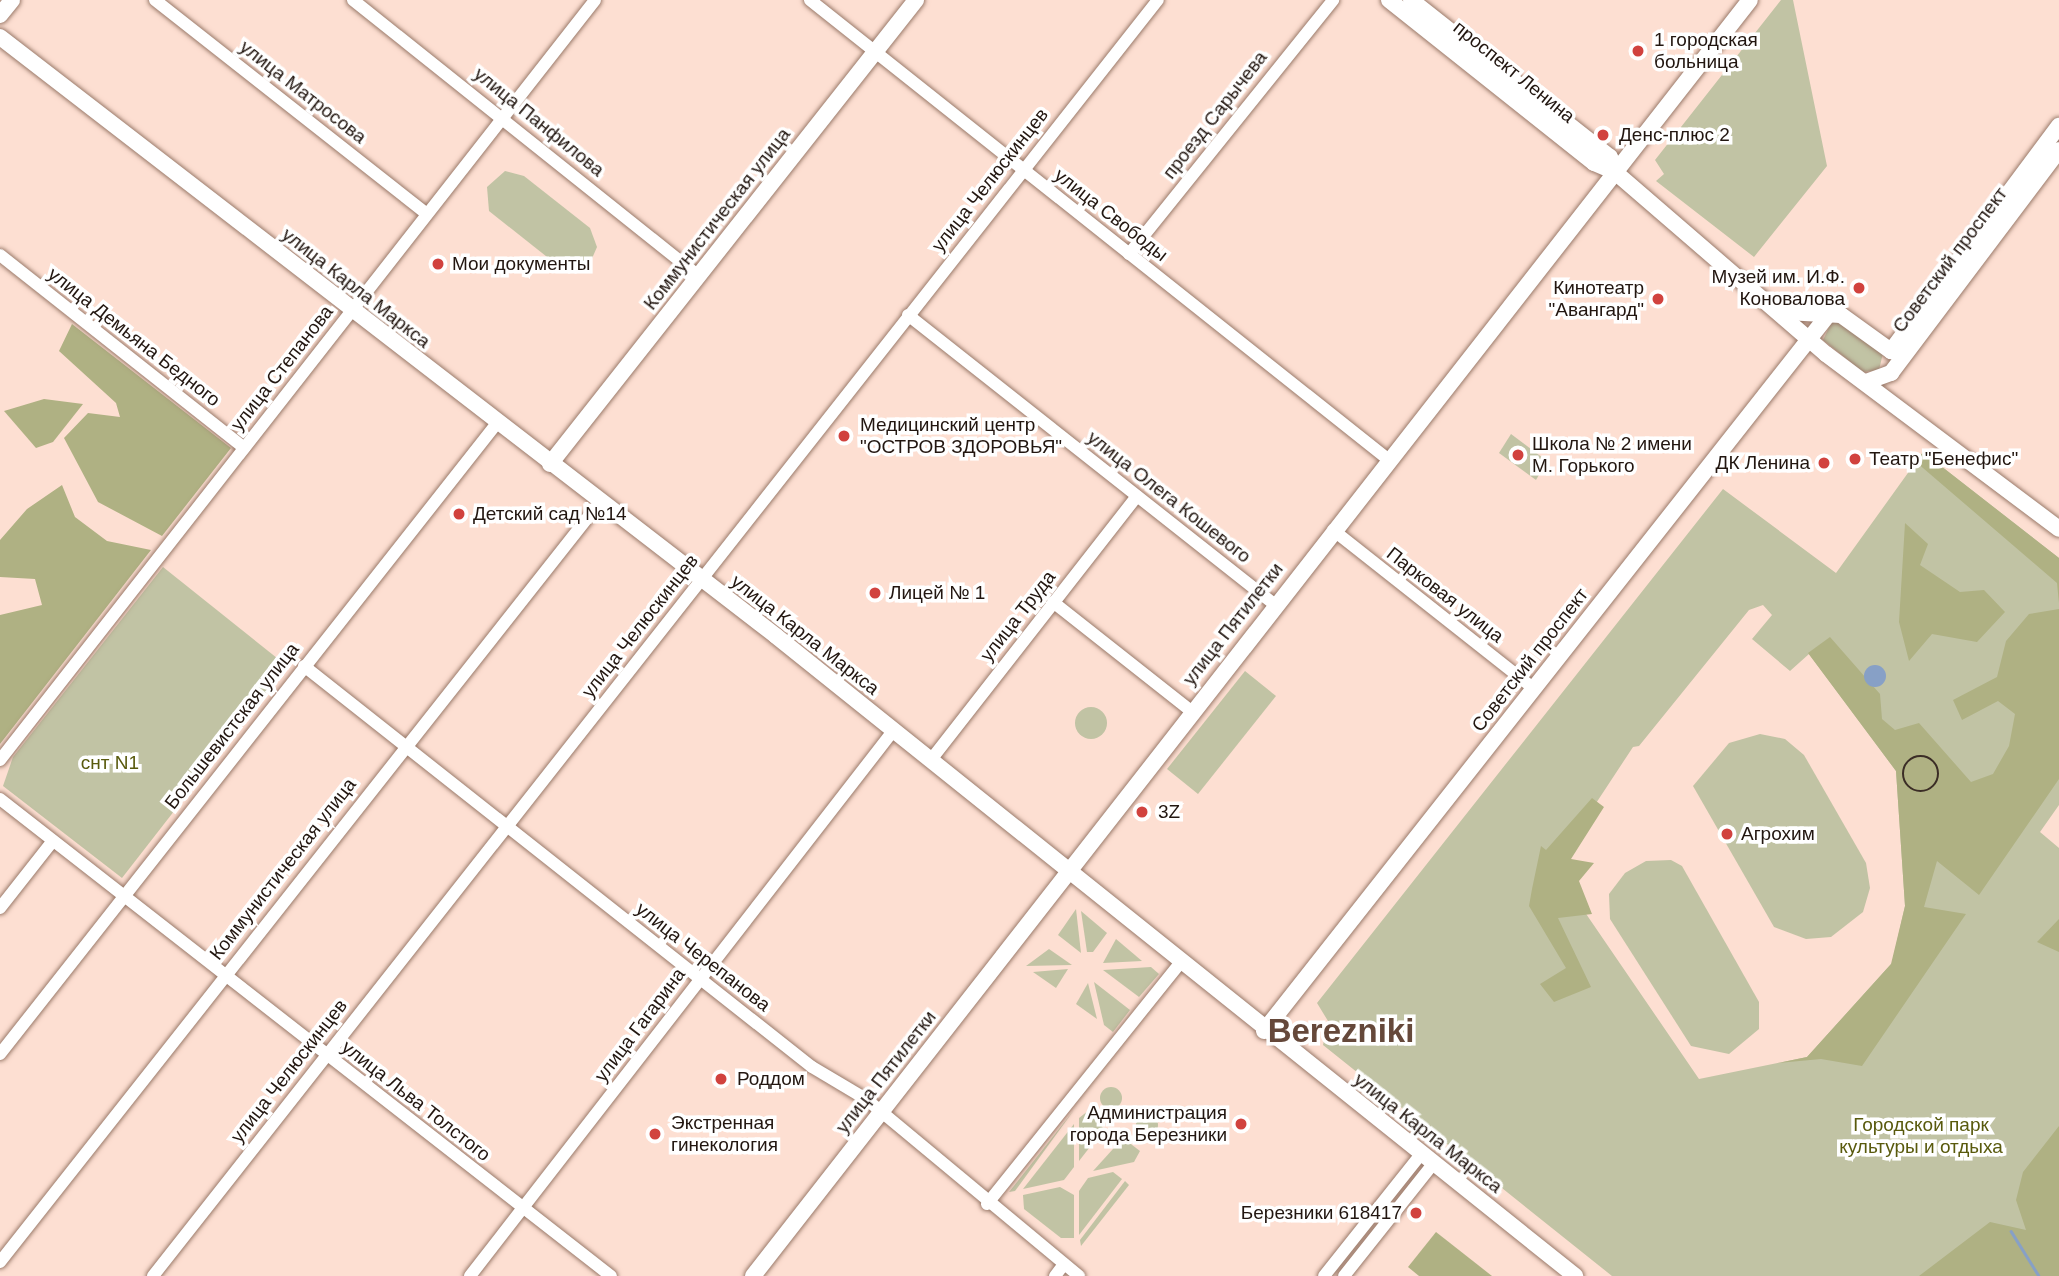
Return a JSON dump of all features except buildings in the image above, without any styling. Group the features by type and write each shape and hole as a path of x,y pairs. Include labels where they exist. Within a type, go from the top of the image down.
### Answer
{"main road":[{"path":"0,15 12,0"},
{"name":"Коммунистическая улица","path":"550,464 916,0"},
{"name":"проспект Ленина","path":"1389,0 1594,163 1615,173 1811,338 2059,529"},
{"name":"проспект Ленина","path":"1411,0 1610,157 1615,173"},
{"name":"улица Пятилетки","path":"752,1276 1191,711 1750,0"},
{"name":"улица Карла Маркса","path":"0,37 351,312 700,579 893,731 1179,964 1575,1276"},
{"name":"Советский проспект","path":"1891,351 2058,129"},
{"name":"Советский проспект","path":"1891,373 2059,150"},
{"name":"проспект Ленина","path":"1774,306 1804,316 1828,315 1847,318 1891,351"},
{"name":"Советский проспект","path":"1264,1031 1828,315"},
{"path":"1891,351 1893,399"},
{"path":"1866,382 1891,373"}],"street":[{"name":"улица Матросова","path":"155,0 427,214"},
{"name":"улица Панфилова","path":"353,0 699,276"},
{"name":"улица Свободы","path":"810,0 1389,460"},
{"name":"улица Челюскинцев","path":"153,1276 1158,0"},
{"name":"проезд Сарычева","path":"1129,254 1333,0"},
{"name":"улица Степанова","path":"0,760 590,2"},
{"name":"улица Демьяна Бедного","path":"0,255 244,448"},
{"name":"улица Олега Кошевого","path":"908,315 1275,605"},
{"name":"Большевистская улица","path":"0,1054 497,423"},
{"name":"улица Труда","path":"930,761 1137,496"},
{"name":"Коммунистическая улица","path":"0,1262 600,502"},
{"name":"Парковая улица","path":"1333,530 1534,689"},
{"path":"1053,603 1191,711"},
{"name":"улица Черепанова","path":"303,666 699,978 881,1112 987,1204 1079,1276"},
{"name":"улица Гагарина","path":"470,1276 893,731"},
{"name":"улица Льва Толстого","path":"0,799 121,897 611,1276"},
{"path":"0,908 52,842"},
{"path":"987,1204 1179,964"},
{"path":"1324,1276 1427,1159"},
{"path":"1338,1258 1352,1273 1427,1159"},
{"path":"1055,1276 1064,1265"}],"green space":[{"path":"1781,0 1793,0 1827,166 1754,257 1656,181 1664,174 1655,160"},
{"path":"505,171 524,176 590,228 597,247 590,263 578,271 561,268 489,211 487,187"},
{"path":"1833,319 1883,353 1879,370 1863,372 1823,340"},
{"path":"72,324 231,448 162,536 98,502 64,438 88,413 120,417 116,403 59,351"},
{"path":"44,399 83,404 53,442 36,448 4,411"},
{"path":"1511,434 1547,461 1536,480 1499,453"},
{"name":"Городской парк культуры и отдыха","path":"1923,452 2059,558 2059,805 2040,832 2059,848 2059,1276 1612,1276 1323,1045 1328,1021 1317,1003 1723,489 1836,573","holes":["1763,605 1772,615 1752,639 1790,671 1809,654 1896,771 1905,906 1892,963 1807,1057 1699,1079 1554,867 1633,747 1639,746 1749,610"]},
{"path":"1923,452 2059,558 2059,603 2057,583 1916,462"},
{"path":"62,485 75,517 107,541 151,550 0,744 0,615 42,605 35,579 0,577 0,540 27,509"},
{"path":"1905,523 1928,544 1920,565 1960,592 1984,590 2005,612 1977,642 1932,634 1909,661 1899,622"},
{"name":"снт N1","path":"163,567 287,666 122,878 3,786 13,757"},
{"path":"2059,609 2059,779 1979,895 1937,861 1924,907 1966,914 1862,1066 1821,1059 1778,1063 1807,1057 1891,964 1905,906 1896,771 1808,653 1830,637 1880,694 1882,719 1895,730 1919,723 1971,782 1993,774 2009,746 2015,714 1998,701 1962,720 1953,700 1997,677 2006,641 2029,614"},
{"path":"1245,671 1276,696 1198,794 1167,769"},
{"path":"1091,707 1102,712 1107,723 1102,734 1091,739 1080,734 1075,723 1080,712"},
{"path":"1760,734 1785,739 1804,755 1866,863 1870,888 1863,912 1831,937 1806,939 1774,927 1693,786 1729,743"},
{"path":"1592,798 1604,807 1571,859 1594,863 1579,881 1592,914 1558,918 1591,987 1554,1002 1540,984 1566,968 1529,906 1532,889 1541,846 1546,850"},
{"path":"1671,860 1682,866 1759,1002 1759,1029 1729,1054 1691,1046 1610,919 1609,894 1625,873 1646,861"},
{"path":"1076,909 1081,953 1058,935"},
{"path":"1081,911 1107,933 1093,952 1087,952"},
{"path":"2059,919 2059,952 2037,942"},
{"path":"1116,939 1142,961 1103,963"},
{"path":"1049,949 1072,965 1026,966"},
{"path":"1151,967 1159,974 1139,997 1103,970"},
{"path":"1068,969 1056,988 1033,972"},
{"path":"1094,982 1130,1010 1113,1032 1104,1025"},
{"path":"1088,983 1097,1019 1076,1004"},
{"path":"1111,1087 1119,1090 1122,1098 1119,1106 1111,1109 1103,1106 1100,1098 1103,1090"},
{"path":"1074,1110 1015,1191 1009,1192"},
{"path":"1088,1111 1104,1129 1079,1161 1079,1118"},
{"path":"1147,1114 1155,1117 1158,1125 1155,1133 1147,1136 1139,1133 1136,1125 1139,1117"},
{"path":"1074,1124 1074,1167 1064,1180 1023,1189"},
{"path":"2059,1126 2059,1276 1919,1276 1990,1222 2026,1230 2016,1200 2023,1172"},
{"path":"1123,1138 1140,1151 1134,1162 1093,1171"},
{"path":"1113,1172 1122,1179 1079,1235 1079,1191 1088,1178"},
{"path":"1125,1181 1129,1185 1081,1246 1080,1240"},
{"path":"1060,1187 1074,1195 1074,1238 1061,1238 1024,1209 1023,1195"},
{"path":"1436,1232 1492,1276 1419,1276 1408,1267"}],"water":[{"path":"1875,665 1883,668 1886,676 1883,684 1875,687 1867,684 1864,676 1867,668"}],"waterway":[{"path":"2011,1231 2039,1276"}],"railway":[{"path":"1921,756 1934,761 1939,774 1934,787 1921,792 1908,787 1903,774 1908,761 1921,756"}],"place":[{"name":"1 городская больница","path":"1638,51"},
{"name":"Денс-плюс 2","path":"1603,135"},
{"name":"Мои документы","path":"438,264"},
{"name":"Музей им. И.Ф. Коновалова","path":"1859,288"},
{"name":"Кинотеатр \"Авангард\"","path":"1658,299"},
{"name":"Медицинский центр \"ОСТРОВ ЗДОРОВЬЯ\"","path":"844,436"},
{"name":"Школа № 2 имени М. Горького","path":"1518,455"},
{"name":"Театр \"Бенефис\"","path":"1855,459"},
{"name":"ДК Ленина","path":"1824,463"},
{"name":"Детский сад №14","path":"459,514"},
{"name":"Лицей № 1","path":"875,593"},
{"name":"3Z","path":"1142,812"},
{"name":"Агрохим","path":"1727,834"},
{"name":"Роддом","path":"721,1079"},
{"name":"Администрация города Березники","path":"1241,1124"},
{"name":"Экстренная гинекология","path":"655,1134"},
{"name":"Березники 618417","path":"1416,1213"}],"district":[{"name":"Berezniki","path":"1341,1031"}]}
